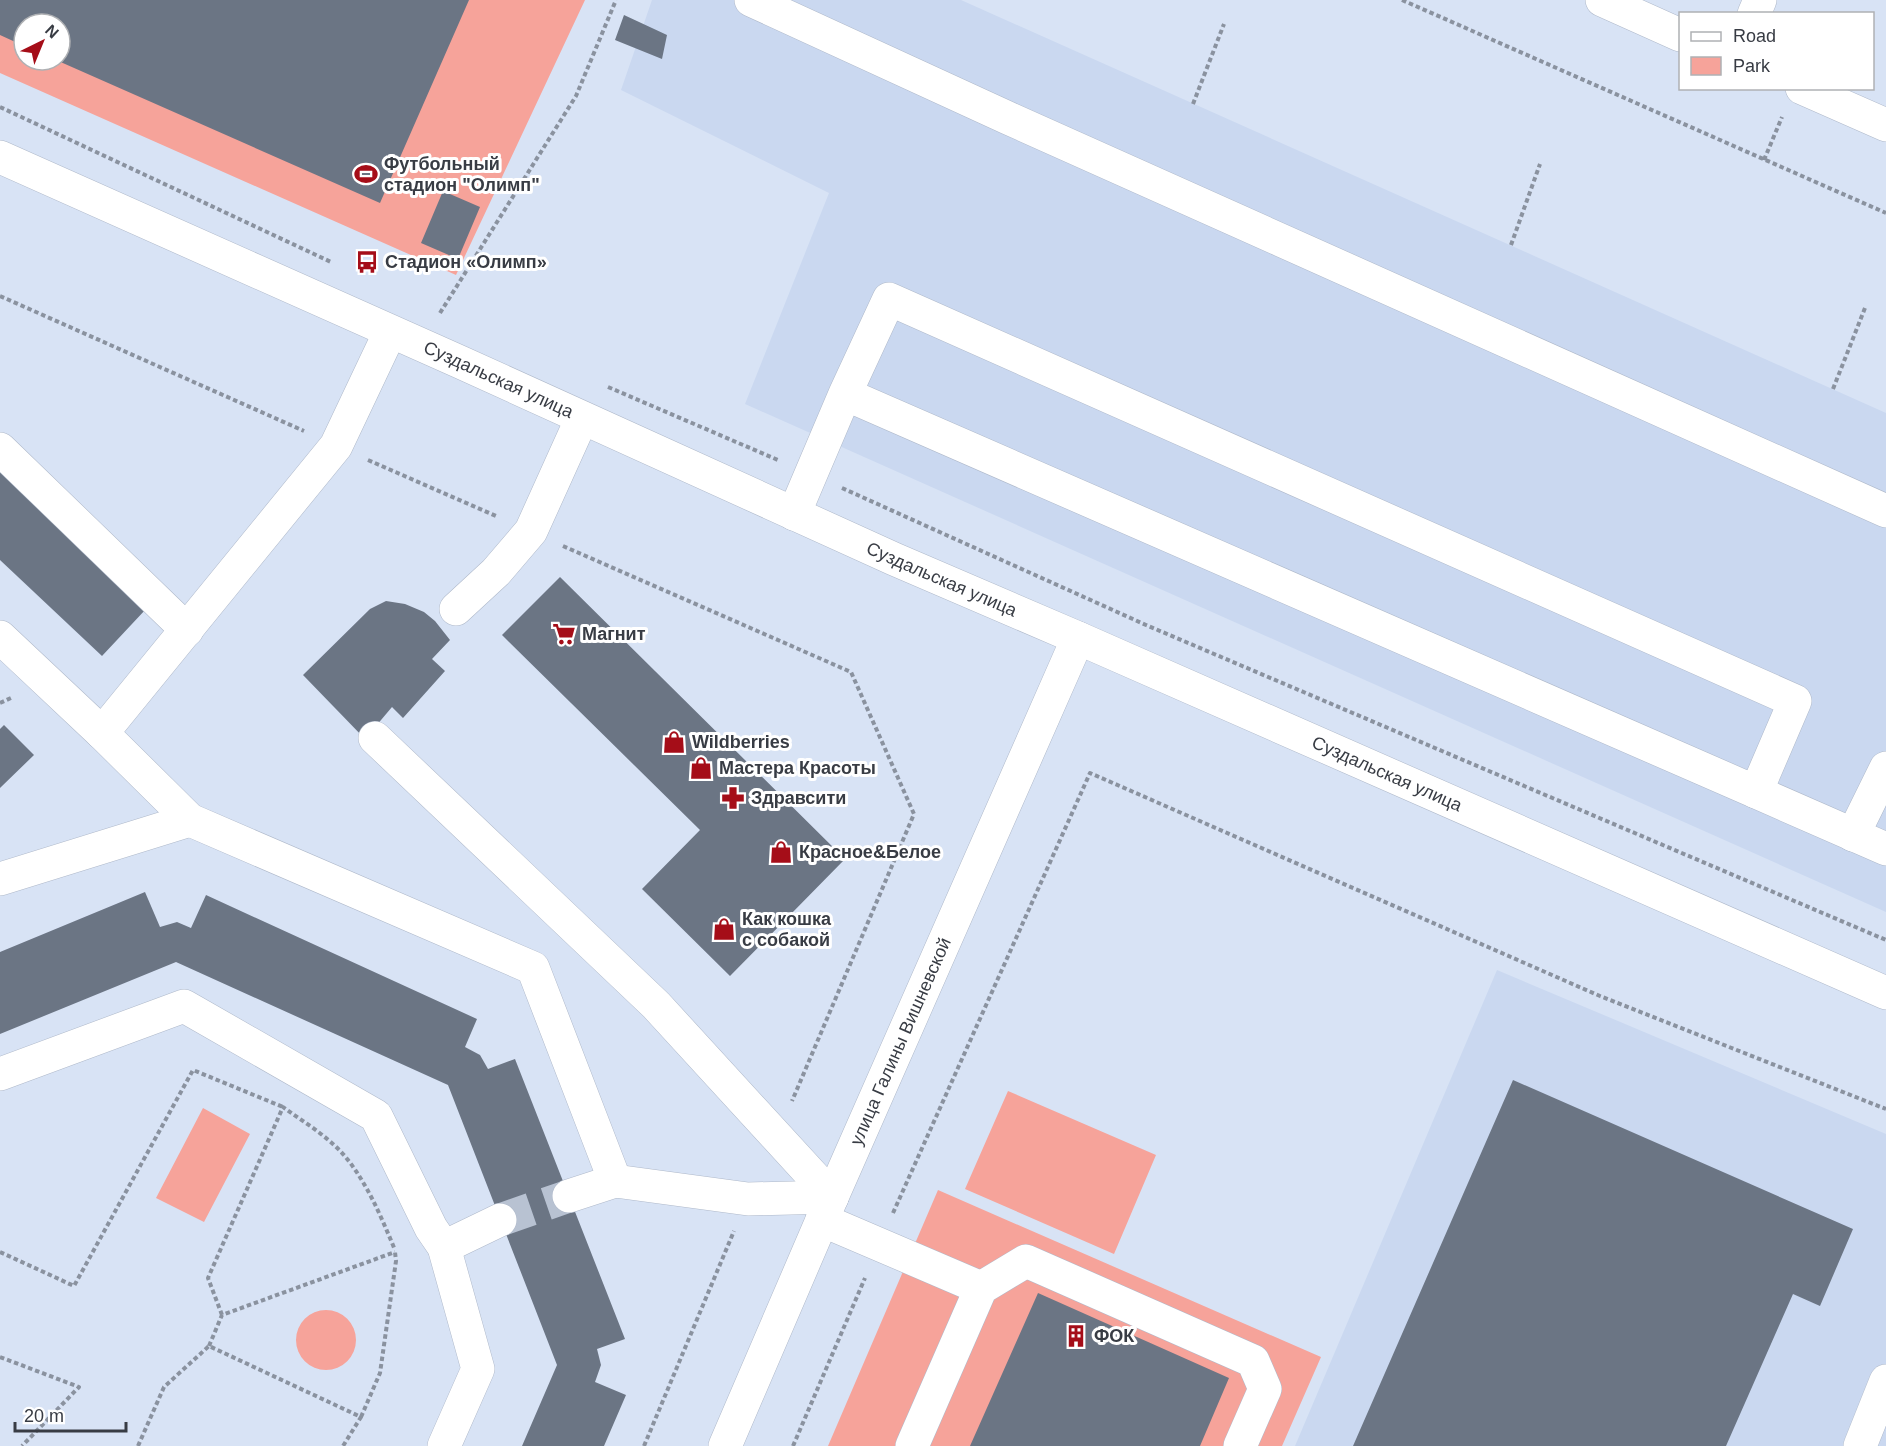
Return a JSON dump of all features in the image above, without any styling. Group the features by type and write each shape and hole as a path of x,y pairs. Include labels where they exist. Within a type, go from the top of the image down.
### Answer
{"street":[{"path":"751,0 1008,118 1886,511"},
{"path":"1602,0 1679,35"},
{"path":"1794,99 1886,125"},
{"name":"Суздальская улица","path":"0,158 894,560 1078,638 1886,993"},
{"path":"794,514 845,394 889,299 1795,701 1756,792"},
{"path":"102,733 336,446 390,332"},
{"path":"845,394 1886,849"},
{"path":"456,609 496,572 531,531 582,418"},
{"path":"0,449 187,630"},
{"path":"0,637 190,820 533,968 615,1181"},
{"name":"улица Галины Вишневской","path":"725,1446 1078,638"},
{"path":"375,738 656,1005 777,1136 827,1209 879,1245 981,1288"},
{"path":"1853,835 1886,768"},
{"path":"0,879 190,820"},
{"path":"0,1074 184,1006 375,1116 438,1238 478,1369 444,1446"},
{"path":"569,1196 615,1181 827,1209"},
{"path":"438,1238 500,1220"},
{"path":"912,1446 981,1288 1026,1261 1253,1360 1265,1389 1240,1446"},
{"path":"1860,1446 1886,1381"}],"path":[{"path":"440,313 576,96 616,0"},
{"path":"1402,0 1886,213"},
{"path":"1193,104 1224,24"},
{"path":"1764,160 1794,99"},
{"path":"0,107 333,263"},
{"path":"1511,245 1540,164"},
{"path":"0,296 850,672 914,814 777,1136"},
{"path":"429,308 448,317"},
{"path":"1833,389 1865,308"},
{"path":"605,385 910,517 1146,625 1886,940"},
{"path":"793,1446 879,1245 1090,773 1600,996 1886,1109"},
{"path":"0,1252 74,1286 193,1070 283,1107 317,1131 347,1159 375,1202 395,1251 396,1261 380,1373 361,1417 343,1446"},
{"path":"138,1446 164,1387 209,1346 222,1315 208,1278 283,1107"},
{"path":"644,1446 748,1199"},
{"path":"222,1315 395,1251 438,1238"},
{"path":"209,1346 361,1417"},
{"path":"0,1357 79,1387 22,1446"}],"shaded area":[{"path":"652,0 961,0 1886,413 1886,912 745,404 829,193 621,90"},
{"path":"1497,970 1886,1134 1886,1446 1295,1446"}],"green space":[{"name":"Футбольный стадион \"Олимп\"","path":"0,0 585,0 456,275 0,73"},
{"path":"1008,1091 1156,1155 1114,1254 965,1189"},
{"path":"203,1108 250,1134 204,1222 156,1198"},
{"path":"938,1190 1321,1357 1282,1446 828,1446"},
{"path":"320,1310 332,1310 343,1315 351,1323 356,1340 354,1352 343,1365 332,1370 320,1370 309,1365 301,1357 296,1346 296,1334 301,1323 309,1315"}],"building":[{"path":"0,0 469,0 380,203 72,67 72,12 12,12 12,40 0,35"},
{"path":"624,15 667,35 662,59 615,40"},
{"path":"443,191 480,207 458,259 421,243"},
{"path":"0,470 146,609 102,656 0,560"},
{"path":"560,577 845,859 730,976 642,889 700,830 502,635"},
{"path":"386,601 405,604 424,612 435,621 450,640 432,659 445,671 403,718 392,707 365,739 303,675 370,609"},
{"path":"4,725 34,755 0,788 0,729"},
{"path":"145,892 160,927 177,922 191,928 206,895 477,1019 465,1047 480,1055 488,1069 515,1059 625,1339 597,1349 601,1365 595,1382 626,1395 604,1446 522,1446 557,1365 448,1085 176,962 0,1034 0,952"},
{"path":"1513,1080 1853,1229 1820,1306 1793,1294 1726,1446 1353,1446"},
{"name":"ФОК","path":"1038,1293 1229,1378 1200,1446 970,1446"}],"tunnel":[{"path":"500,1220 569,1196"}],"place":[{"name":"Футбольный стадион \"Олимп\"","path":"366,174"},
{"name":"Стадион «Олимп»","path":"367,262"},
{"name":"Магнит","path":"564,634"},
{"name":"Wildberries","path":"674,742"},
{"name":"Мастера Красоты","path":"701,768"},
{"name":"Здравсити","path":"733,798"},
{"name":"Красное&Белое","path":"781,852"},
{"name":"Как кошка с собакой","path":"724,929"},
{"name":"ФОК","path":"1076,1336"}]}
